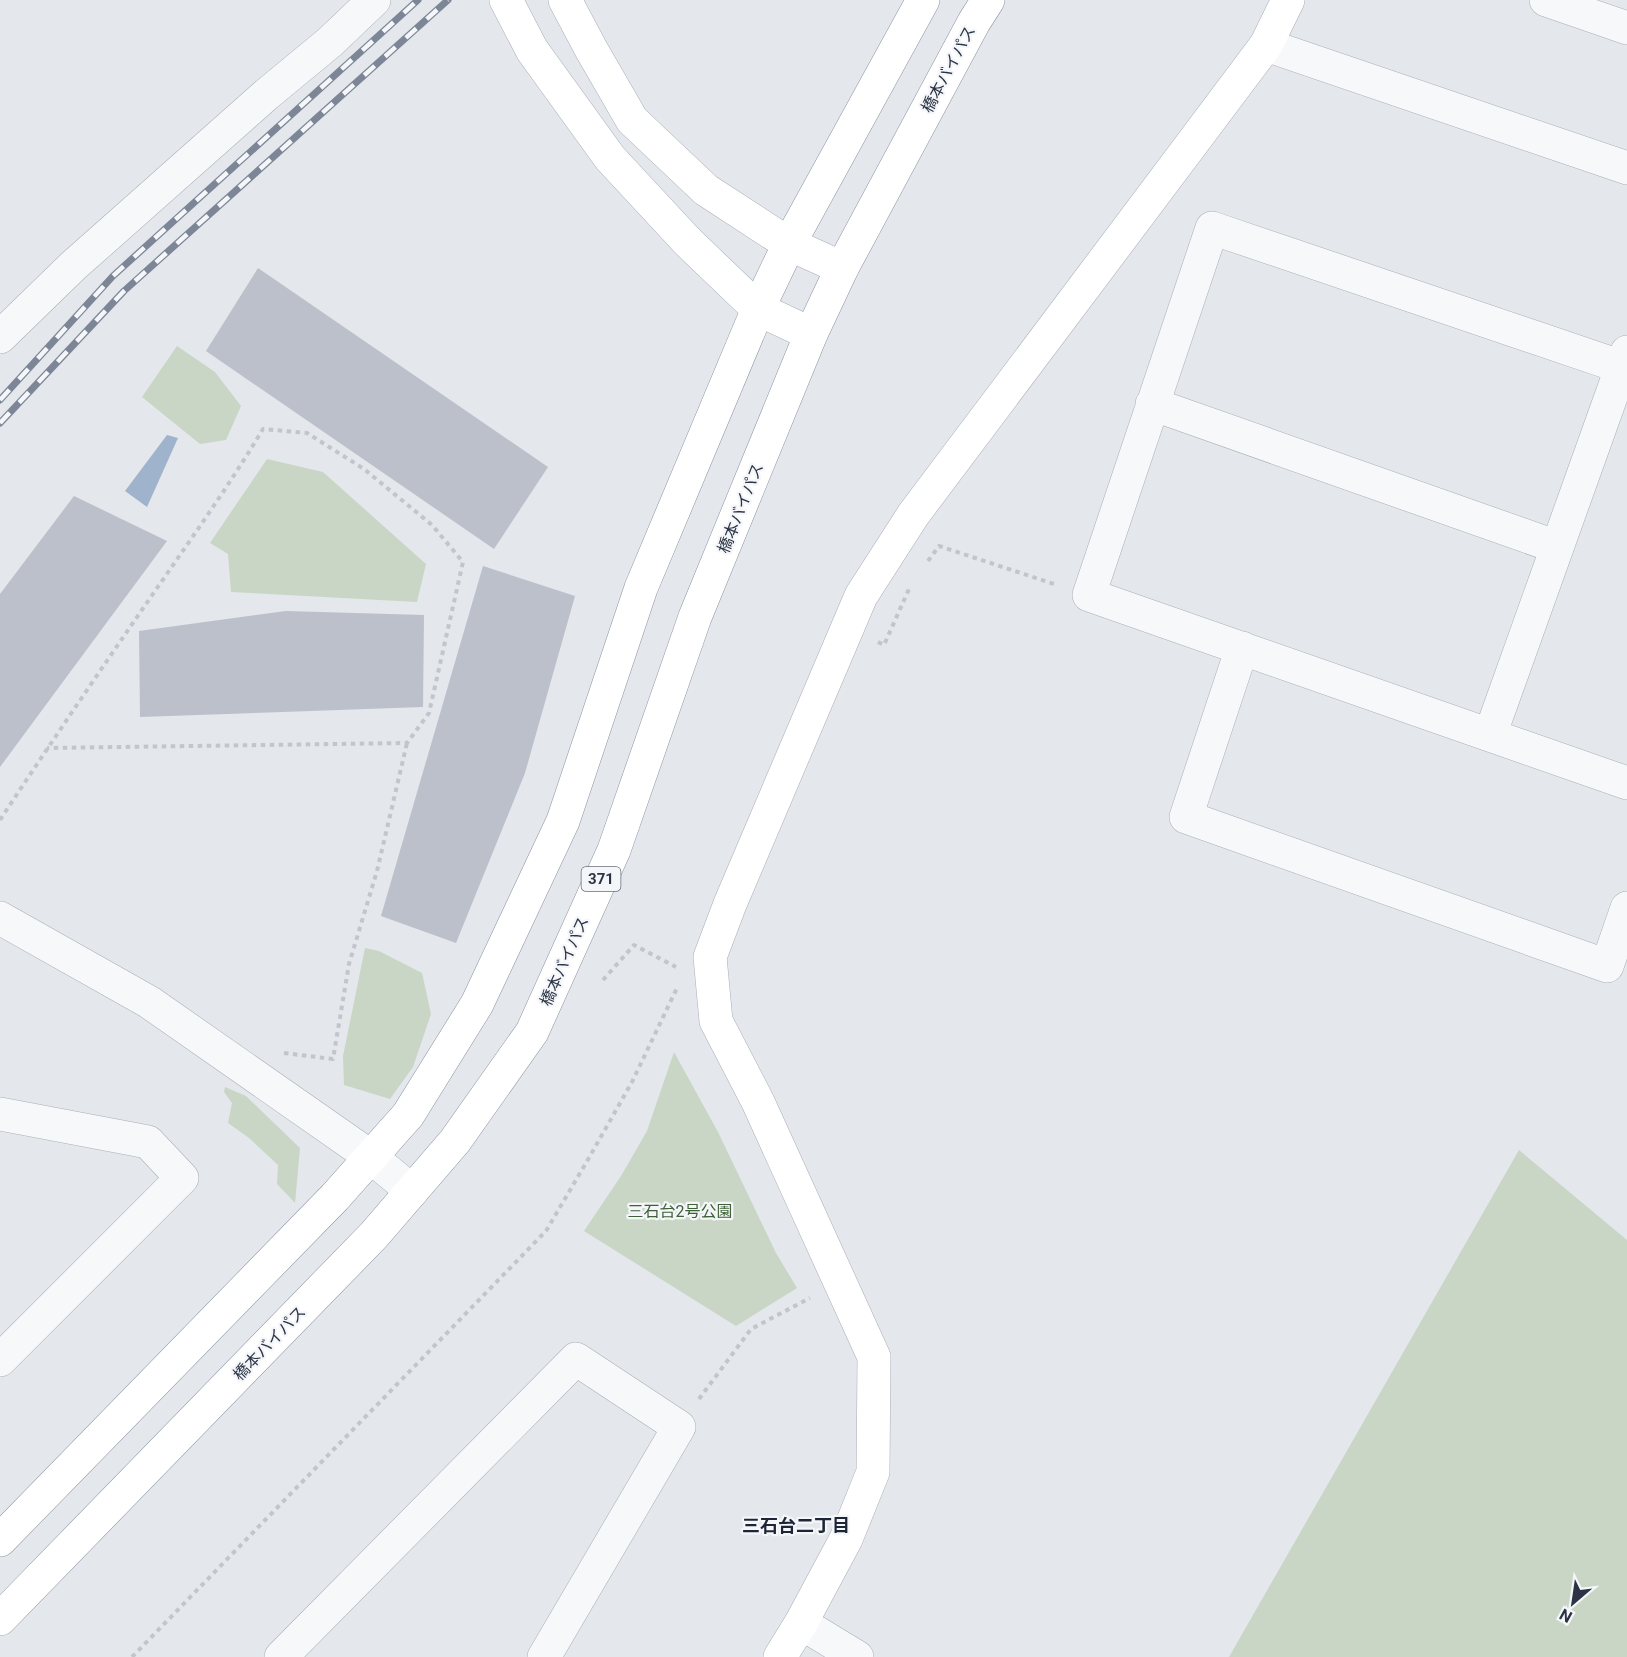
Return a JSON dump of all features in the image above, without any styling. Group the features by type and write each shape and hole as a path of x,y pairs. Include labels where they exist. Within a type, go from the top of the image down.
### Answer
{"main road":[{"path":"506,0 532,50 610,158 688,242 758,309 811,334"},
{"path":"565,0 632,120 706,190 789,244 842,268"},
{"path":"0,1540 371,1157 408,1115 477,1004 563,821 641,588 758,309 789,244 923,0"},
{"name":"橋本バイパス","path":"0,1619 374,1235 455,1141 532,1032 614,850 695,617 811,334 842,268 987,0"},
{"path":"780,1657 846,1539 873,1472 874,1357 758,1102 716,1021 698,973 710,957 730,904 861,596 913,515 1266,45 1288,0"}],"street":[{"path":"0,338 73,266 267,94 330,42 374,0"},
{"path":"1546,0 1627,28"},
{"path":"1266,45 1627,168"},
{"path":"1490,735 1624,359 1212,228 1089,595 1627,783"},
{"path":"1152,404 1557,547"},
{"path":"1242,648 1186,817 1607,966 1627,908"},
{"path":"0,918 150,1002 371,1157 412,1191"},
{"path":"0,1114 148,1142 182,1178 0,1360"},
{"path":"281,1657 576,1359 679,1426 544,1657"},
{"path":"801,1623 857,1657"}],"path":[{"path":"0,820 237,473 263,429 307,433 364,469 432,525 463,562 429,713 407,743 377,871 349,964 333,1059 280,1053"},
{"path":"926,564 939,546 1089,595"},
{"path":"884,645 912,583"},
{"path":"47,748 407,743"},
{"path":"132,1657 546,1230 698,973 634,945 603,980"},
{"path":"679,1426 751,1329 840,1282"}],"green space":[{"path":"177,346 215,372 241,406 226,440 200,444 142,397"},
{"path":"267,459 323,472 426,564 417,602 231,592 228,554 210,543"},
{"path":"365,948 379,951 422,973 431,1014 413,1067 390,1099 344,1085 343,1056"},
{"name":"三石台2号公園","path":"674,1052 718,1132 776,1253 797,1288 736,1326 584,1231 621,1176 647,1131"},
{"path":"225,1087 246,1096 300,1148 295,1203 277,1184 278,1165 249,1138 228,1123 232,1103 224,1092"},
{"path":"1519,1150 1627,1240 1627,1657 1229,1657"}],"water":[{"path":"167,435 178,438 147,507 125,491"}],"building":[{"path":"258,268 548,467 494,549 206,351"},
{"path":"74,496 167,541 0,767 0,594"},
{"path":"483,566 575,596 525,773 456,943 381,916"},
{"path":"286,611 424,615 423,707 140,717 139,631"}],"railway":[{"path":"0,400 113,276 418,0"},
{"path":"0,423 124,291 448,0"}],"district":[{"name":"三石台二丁目","path":"796,1526"}]}
